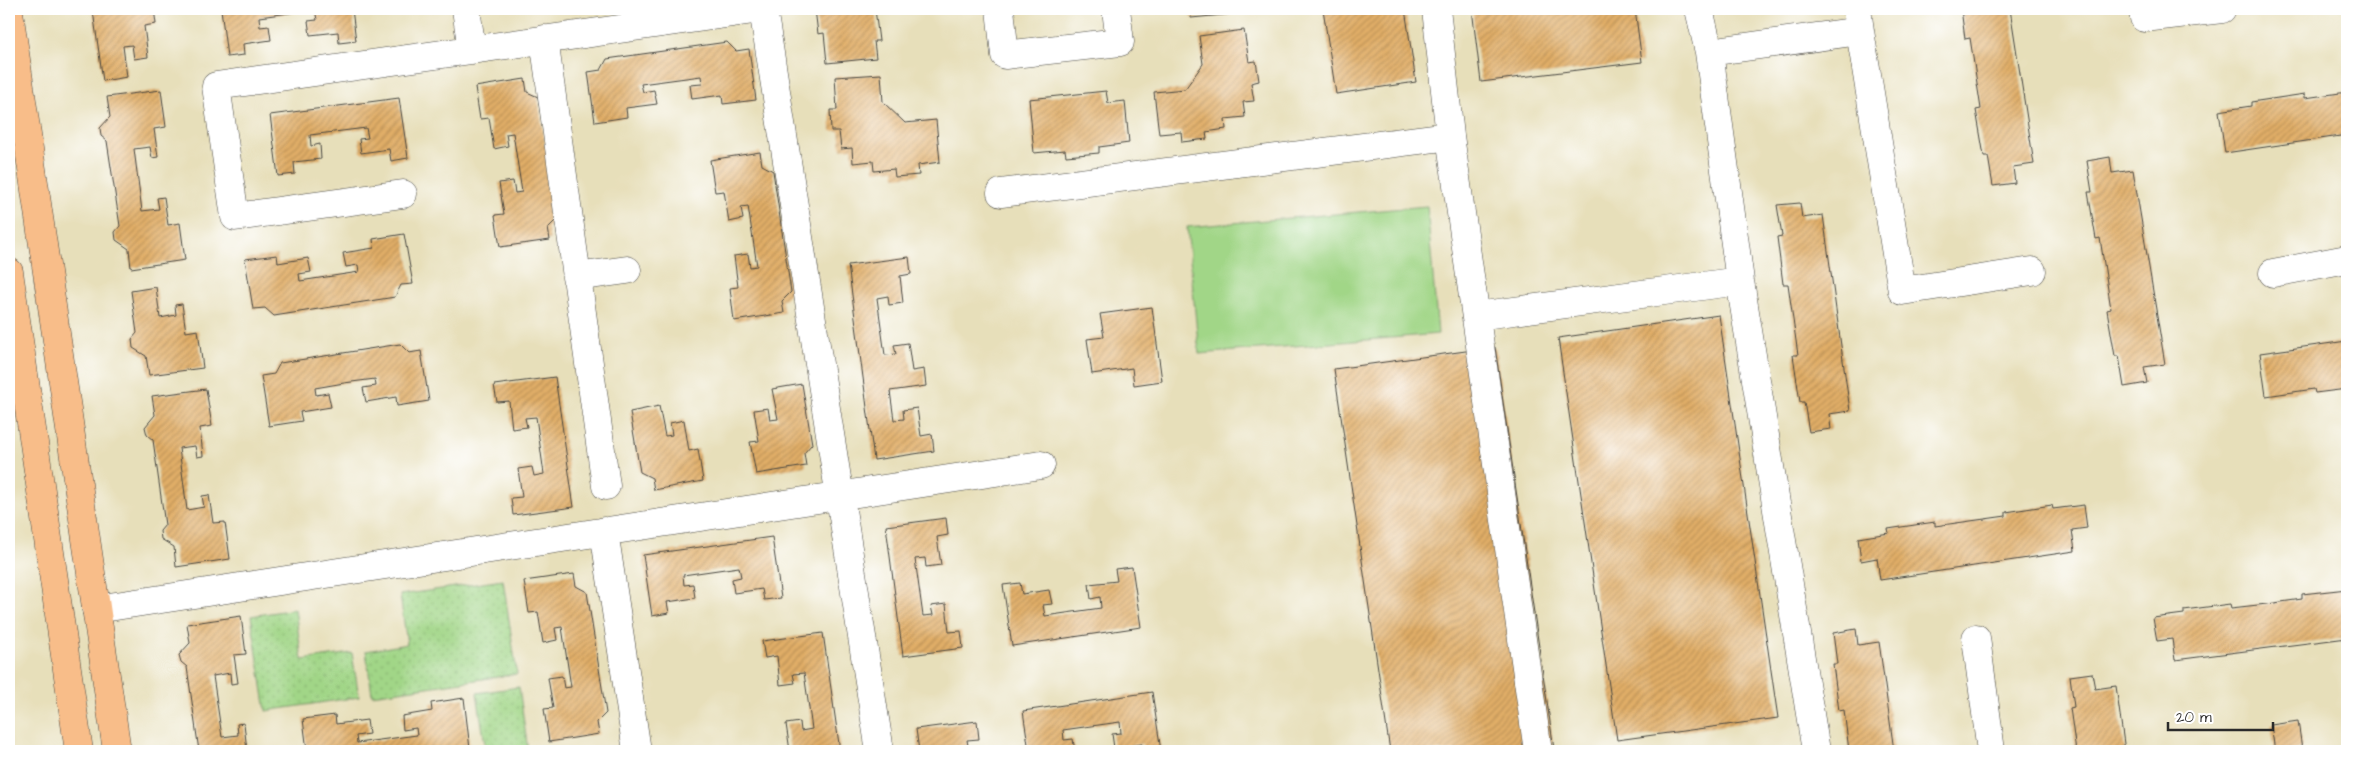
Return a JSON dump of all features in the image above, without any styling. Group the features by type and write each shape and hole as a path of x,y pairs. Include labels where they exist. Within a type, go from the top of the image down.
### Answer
{"main road":[{"path":"9,12 117,751"},
{"path":"9,272 79,751"}],"street":[{"path":"466,9 472,50"},
{"path":"403,194 235,217 216,86 762,9 880,751"},
{"path":"1000,9 1005,55 1120,42 1116,9"},
{"path":"1436,9 1450,136 1538,751"},
{"path":"1699,9 1709,52 1740,281 1816,751"},
{"path":"2143,9 2144,18 2222,9"},
{"path":"1709,52 1859,20 1902,291 2032,271"},
{"path":"544,39 606,486"},
{"path":"1001,193 1450,136"},
{"path":"2273,273 2347,259"},
{"path":"576,277 627,270"},
{"path":"1476,316 1740,281"},
{"path":"96,609 1041,465"},
{"path":"604,531 637,751"},
{"path":"1976,638 1990,751"}],"green space":[{"path":"1427,206 1438,334 1199,354 1187,227"},
{"path":"503,580 517,674 372,695 366,651 407,644 400,595"},
{"path":"295,609 302,660 352,653 359,697 266,711 251,616"},
{"path":"519,687 528,751 486,751 477,693"}],"building":[{"path":"95,9 154,9 156,24 144,26 148,57 134,59 132,45 123,46 127,77 103,81 93,11"},
{"path":"221,9 312,10 259,17 260,27 269,26 271,40 243,44 244,55 227,57"},
{"path":"315,9 352,9 356,41 339,43 338,32 310,35 308,21 317,20"},
{"path":"570,9 585,9 585,10 571,12"},
{"path":"815,9 875,9 879,41 874,41 876,58 827,63 824,33 818,34"},
{"path":"1190,9 1244,9 1245,13 1191,18"},
{"path":"1323,9 1405,9 1416,82 1336,94"},
{"path":"1472,9 1635,9 1642,62 1481,82"},
{"path":"1961,9 2010,9 2034,164 2013,167 2015,183 1993,186 1988,156 1984,156 1976,110 1981,109 1970,38 1965,39"},
{"path":"1244,30 1249,62 1256,61 1259,81 1251,83 1254,101 1243,102 1245,117 1225,119 1226,129 1206,132 1207,139 1182,142 1181,132 1159,134 1154,92 1185,89 1203,64 1199,36"},
{"path":"727,42 736,51 749,49 756,100 723,104 722,95 692,99 690,85 702,84 701,76 641,84 643,92 654,90 657,104 626,108 627,117 595,122 588,72 601,70 607,59"},
{"path":"881,74 883,102 905,123 936,120 940,162 918,165 919,175 895,177 894,169 874,171 873,161 853,163 852,148 841,149 839,131 831,131 830,110 837,110 835,77"},
{"path":"525,79 527,92 538,97 557,219 548,228 550,240 500,247 495,215 504,214 499,183 513,181 515,193 522,192 513,133 506,134 508,146 494,149 489,118 480,119 475,87"},
{"path":"161,90 166,127 154,129 158,157 152,158 150,147 134,149 142,211 159,209 157,198 164,197 168,225 180,223 185,260 131,268 129,249 116,240 115,232 120,226 107,141 101,136 100,128 110,117 107,97"},
{"path":"1106,91 1108,103 1125,101 1129,143 1099,147 1099,153 1066,156 1065,150 1034,153 1029,99"},
{"path":"2347,92 2347,135 2225,153 2219,111 2251,106 2251,102 2305,94 2305,98"},
{"path":"399,98 408,158 391,161 389,149 361,153 359,139 368,138 366,128 310,135 311,146 320,144 321,159 294,162 295,174 278,176 270,115"},
{"path":"760,152 762,165 773,171 791,292 782,301 784,313 734,321 730,288 738,287 734,256 748,254 750,267 757,266 748,206 741,207 743,219 729,222 724,191 715,192 710,160"},
{"path":"2110,157 2112,173 2133,170 2165,364 2144,367 2147,383 2124,387 2119,356 2115,356 2107,310 2111,309 2100,238 2096,239 2088,192 2092,192 2087,161"},
{"path":"1800,203 1802,218 1823,215 1850,411 1829,414 1831,429 1809,432 1804,402 1800,402 1793,355 1798,355 1788,284 1783,284 1777,237 1782,236 1777,205"},
{"path":"404,234 413,284 401,285 395,297 274,316 265,308 253,309 245,259 277,255 278,263 308,258 311,272 299,274 300,281 359,272 358,265 346,267 343,253 374,248 373,239"},
{"path":"909,257 911,274 900,276 903,303 889,305 888,296 877,298 885,355 896,354 894,345 908,343 912,371 924,369 926,386 890,391 894,420 904,419 903,410 917,408 921,436 932,434 934,451 874,460 848,265"},
{"path":"156,287 160,318 176,315 175,305 182,304 186,332 198,330 203,368 149,375 146,356 133,348 132,339 137,333 131,291"},
{"path":"1152,307 1162,381 1134,385 1132,368 1092,374 1087,339 1104,337 1100,314"},
{"path":"1719,315 1778,718 1617,740 1558,338"},
{"path":"2347,341 2347,389 2315,393 2314,389 2266,396 2260,353"},
{"path":"400,344 409,353 421,351 429,401 397,406 396,397 366,402 363,388 376,386 375,379 344,383 315,388 316,395 328,393 331,407 300,412 302,421 269,426 261,376 274,374 280,363"},
{"path":"1495,347 1554,749 1537,751 1390,751 1334,369"},
{"path":"555,377 574,507 513,515 511,498 522,497 518,469 532,467 534,476 544,474 536,417 525,418 527,427 512,429 509,401 497,402 494,385"},
{"path":"802,384 812,444 804,453 806,466 756,474 750,442 759,441 754,410 768,408 770,420 778,419 772,389"},
{"path":"206,389 212,426 200,428 203,456 197,457 195,446 179,448 187,510 204,507 202,496 209,495 213,523 225,522 230,559 176,567 174,547 161,539 160,531 165,525 153,440 147,435 145,427 155,415 152,396"},
{"path":"659,406 665,436 672,435 670,423 684,420 689,451 698,449 703,481 654,490 652,478 640,472 630,412"},
{"path":"2052,505 2053,509 2084,505 2087,528 2072,530 2075,551 1880,580 1877,558 1861,561 1858,538 1889,533 1888,529 1935,522 1935,526 2006,516 2006,512"},
{"path":"946,518 948,535 937,537 941,565 926,567 925,558 915,559 923,616 933,615 931,606 946,604 949,632 961,631 963,648 903,656 886,526"},
{"path":"772,537 781,598 764,600 762,589 734,593 732,579 741,577 739,567 683,575 684,585 693,584 695,598 667,602 669,613 652,616 643,555"},
{"path":"1132,567 1141,627 1012,646 1003,585 1020,583 1022,594 1049,590 1052,604 1043,605 1045,616 1101,608 1100,597 1091,599 1089,584 1117,581 1115,569"},
{"path":"574,574 576,586 587,592 606,713 597,722 599,734 549,742 544,709 553,708 548,678 562,676 564,688 571,687 562,627 555,628 557,640 543,643 538,612 529,613 524,581"},
{"path":"2347,589 2347,638 2175,660 2172,639 2157,641 2153,618 2184,614 2184,610 2230,604 2231,608 2267,604 2302,599 2302,594"},
{"path":"241,616 246,654 234,655 238,683 231,684 230,673 213,676 222,737 238,735 237,724 244,723 247,751 199,751 187,667 181,662 179,655 190,643 187,624"},
{"path":"1856,629 1858,645 1879,642 1894,751 1849,751 1844,710 1839,711 1833,664 1837,664 1833,633"},
{"path":"823,633 840,751 790,751 786,724 800,722 801,731 812,729 804,673 793,674 795,683 780,685 777,656 765,658 762,641"},
{"path":"2092,673 2095,689 2116,686 2125,751 2076,751 2070,708 2074,707 2070,676"},
{"path":"1152,692 1161,751 1143,751 1142,744 1114,748 1112,734 1121,733 1120,722 1063,730 1064,740 1073,739 1075,751 1029,751 1023,711"},
{"path":"464,698 470,749 457,751 307,751 303,719 335,715 336,724 367,720 369,734 356,736 357,743 417,735 416,728 403,730 402,716 432,711 431,703"},
{"path":"977,721 979,739 967,740 969,751 919,751 916,729"},
{"path":"2298,721 2302,749 2275,751 2271,725"}]}
